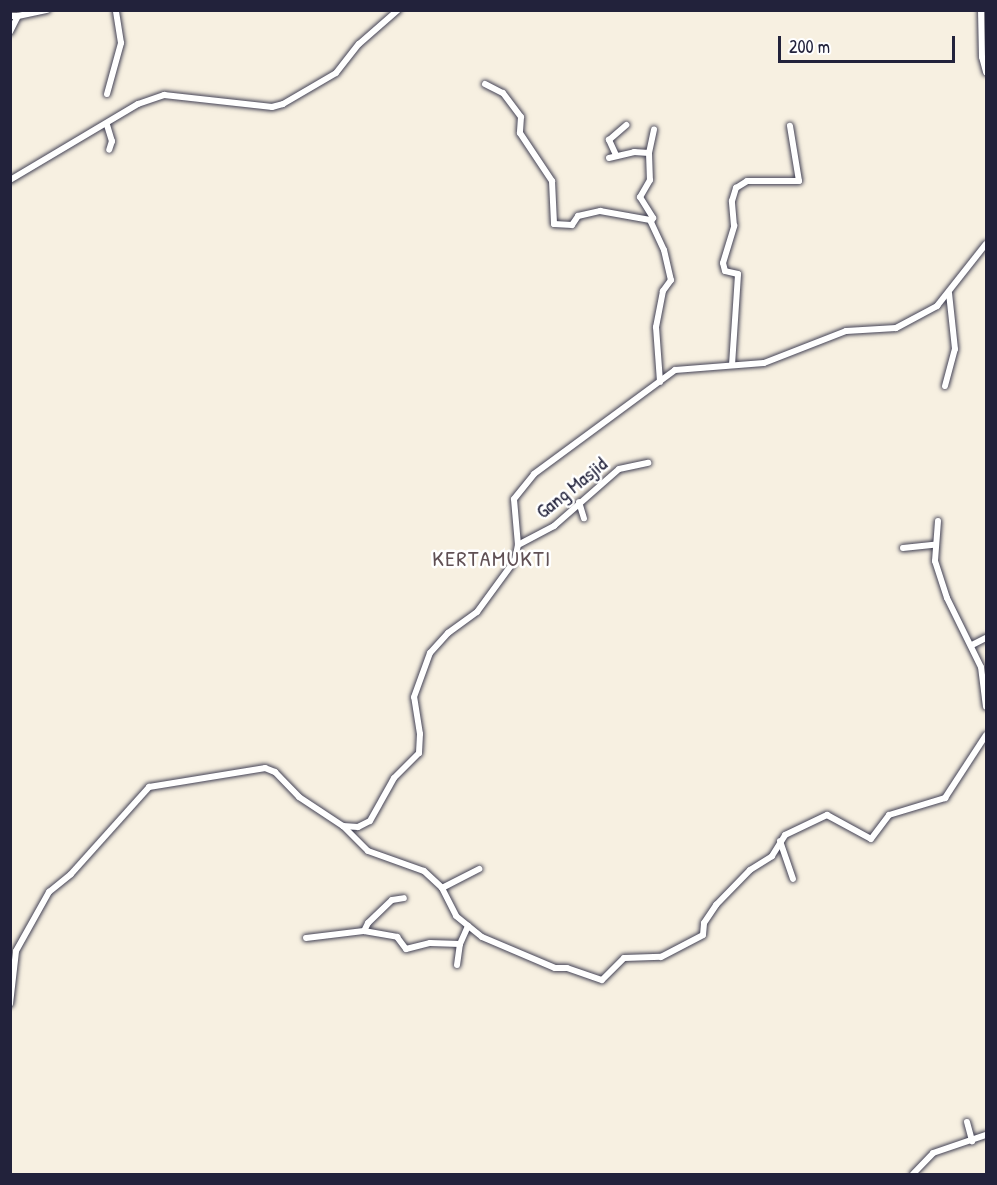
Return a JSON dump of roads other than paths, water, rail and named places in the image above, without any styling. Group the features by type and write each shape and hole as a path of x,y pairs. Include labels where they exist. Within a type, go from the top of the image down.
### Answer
{"street":[{"path":"10,32 14,16 47,10"},
{"path":"107,94 121,43 116,10"},
{"path":"10,180 107,125 138,104 164,95 278,106 336,73 359,44 398,10"},
{"path":"981,10 982,57 987,72"},
{"path":"485,84 502,93 520,117 520,133 552,181 554,224 572,225 578,216 600,211 651,222"},
{"path":"107,125 112,141 109,150"},
{"path":"627,125 615,130 609,140 613,156 649,153"},
{"path":"732,365 738,274 725,271 723,263 734,226 732,201 736,189 747,181 799,181 790,126"},
{"path":"654,130 649,153 650,180 640,197 653,218 651,222 664,250 671,280 663,291 656,327 660,382"},
{"path":"343,826 358,827 370,821 394,778 418,753 420,734 414,697 430,653 448,633 477,612 498,587 515,560 518,545 514,499 520,487 680,368 772,361 846,331 896,328 937,306 987,244"},
{"path":"945,386 955,349 949,292"},
{"name":"Gang Masjid","path":"518,545 554,526 619,469 648,463"},
{"path":"579,502 584,518"},
{"path":"938,521 934,544 947,598 981,667 987,707"},
{"path":"903,548 934,544"},
{"path":"972,645 987,638"},
{"path":"10,1004 13,968 18,947 49,892 154,784 270,769 299,797 343,826 368,851 419,869 442,888 456,916 468,926 512,953 602,980 624,958 661,957 703,935 704,922 716,904 750,870 772,856 780,840 827,815 872,839 889,815 945,798 987,735"},
{"path":"780,840 793,879"},
{"path":"442,888 479,869"},
{"path":"364,932 368,923 392,900 404,898"},
{"path":"457,965 460,944 468,926"},
{"path":"306,938 364,932 397,937 406,949 430,943 460,944"},
{"path":"968,1122 972,1141"},
{"path":"913,1174 933,1153 987,1135"}],"district":[{"name":"KERTAMUKTI","path":"492,559"}]}
